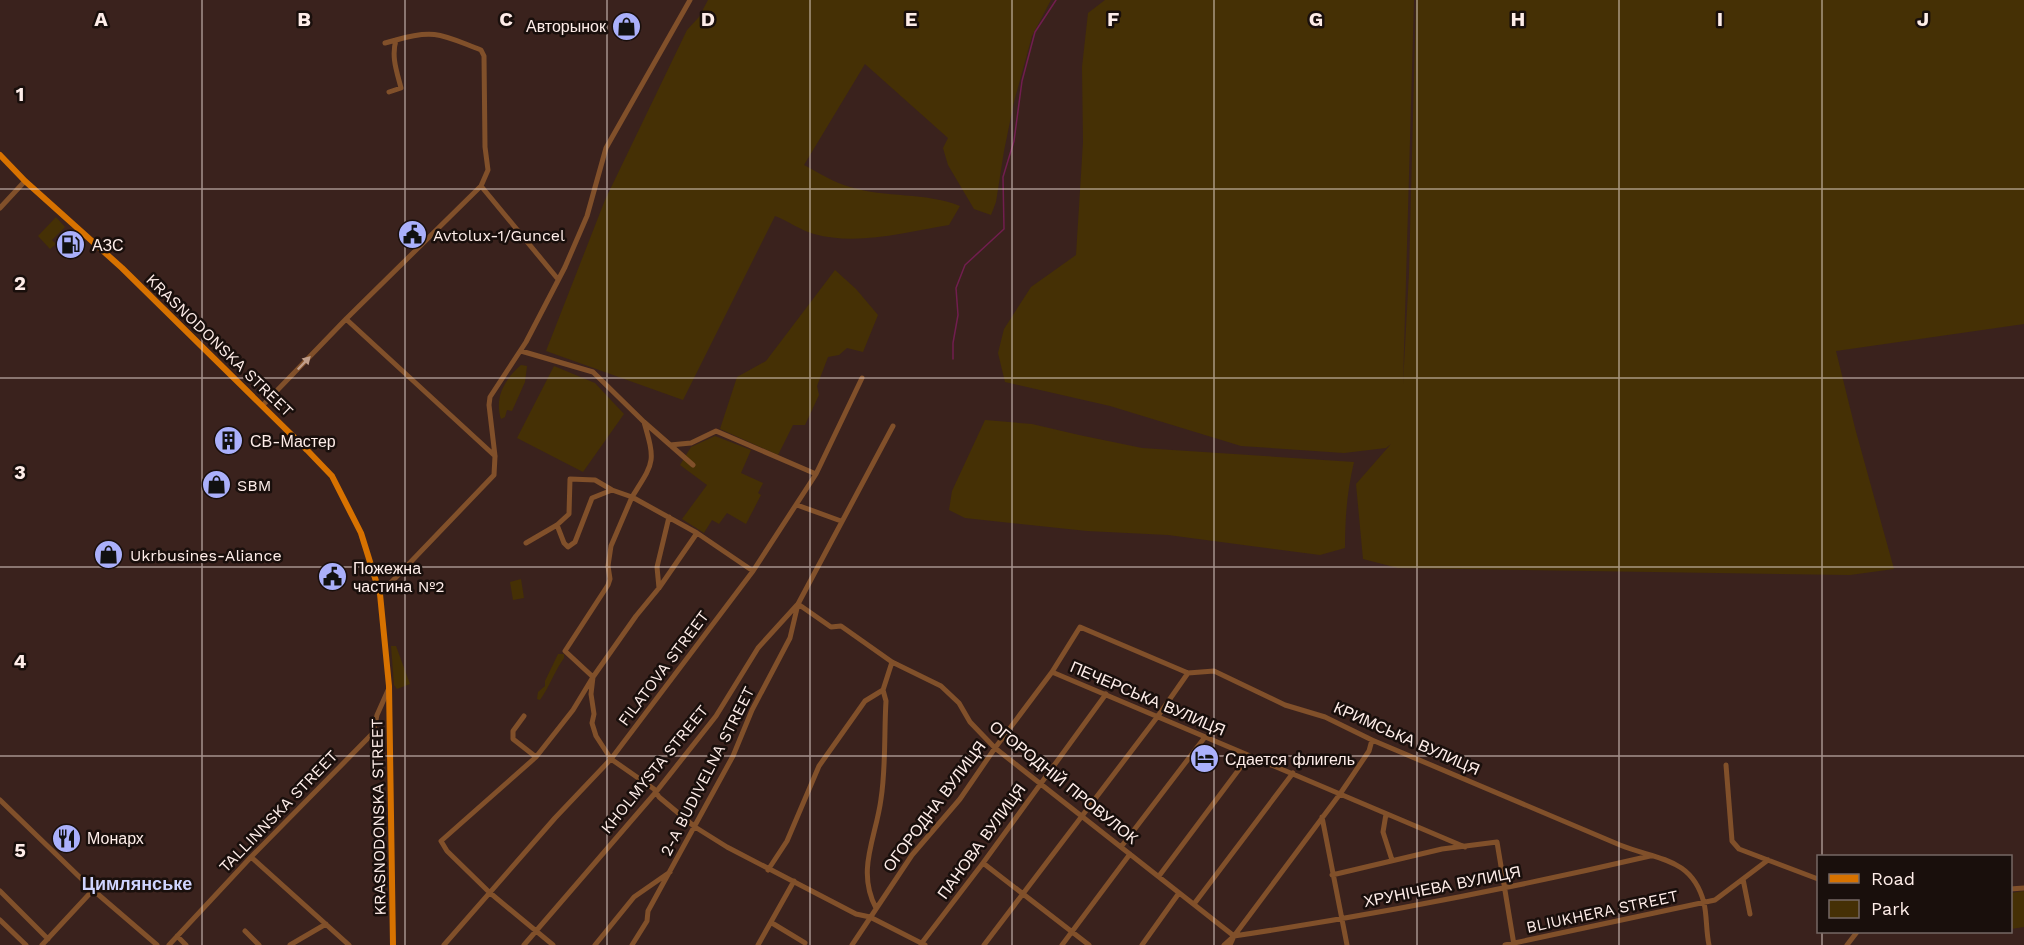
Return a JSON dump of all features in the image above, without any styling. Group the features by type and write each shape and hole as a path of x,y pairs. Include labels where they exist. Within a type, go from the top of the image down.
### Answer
{"main road":[{"name":"KRASNODONSKA STREET","path":"0,155 25,181 122,268 263,405 332,476 361,533 380,594 389,686 393,945"}],"street":[{"path":"380,594 494,475 495,456 490,397 521,351 565,267 587,216 606,148 690,0"},
{"path":"263,405 346,319 481,186 488,170 485,147 484,56 481,50 432,33 418,34 385,44"},
{"path":"389,92 400,88 393,59 396,40"},
{"path":"0,208 25,181"},
{"path":"481,186 558,278"},
{"path":"346,319 495,456"},
{"path":"521,351 593,372 644,422 693,465"},
{"name":"FILATOVA STREET","path":"444,945 610,759 753,571 816,474 862,378"},
{"path":"593,677 565,651 608,585 611,546 632,497 650,468 653,453 644,422"},
{"path":"798,604 892,426"},
{"path":"670,444 691,443 716,431 816,474"},
{"path":"526,543 557,525 569,514 570,479 595,480 612,490 632,497 697,533 753,571"},
{"path":"557,525 568,547 575,542 592,498 612,490"},
{"path":"797,505 841,520"},
{"path":"659,588 657,567 669,517"},
{"path":"553,945 489,892 447,851 441,841 536,758 573,710 593,677 697,533"},
{"name":"ОГОРОДНІЙ ПРОВУЛОК","path":"798,604 831,627 841,626 892,662 941,686 959,703 970,722 995,748 1234,936"},
{"name":"KHOLMYSTA STREET","path":"524,945 656,792 716,716 758,648 798,604"},
{"name":"2-A BUDIVELNA STREET","path":"632,945 647,921 648,911 733,756 752,710 790,638 798,604"},
{"name":"ОГОРОДНА ВУЛИЦЯ","path":"852,945 912,855 960,799 1052,672 1080,627"},
{"name":"КРИМСЬКА ВУЛИЦЯ","path":"1080,627 1188,673 1214,670 1285,705 1325,717 1372,740 1639,853 1653,855 1688,871 1696,883 1704,904 1709,945"},
{"path":"876,908 871,899 866,870 881,799 886,701 883,690 892,662"},
{"name":"ПЕЧЕРСЬКА ВУЛИЦЯ","path":"1052,672 1465,847"},
{"path":"984,945 1188,673"},
{"path":"593,677 591,694 594,714 592,723 596,736 610,759 656,792 695,827 727,847 856,914 870,917 922,944"},
{"name":"TALLINNSKA STREET","path":"169,945 251,857 373,733 377,715 389,686"},
{"path":"768,870 786,841 819,766 865,701 883,690"},
{"name":"ПАНОВА ВУЛИЦЯ","path":"922,944 1106,694"},
{"path":"524,716 513,731 513,739 536,758"},
{"path":"1121,847 1205,736"},
{"path":"1224,945 1234,936 1340,794 1369,751 1372,740"},
{"path":"1159,876 1249,756"},
{"path":"1726,765 1732,841 1739,849 1817,879"},
{"path":"1194,904 1293,773"},
{"path":"0,800 93,890 157,945"},
{"path":"1386,814 1383,832 1392,860"},
{"path":"1322,817 1347,945"},
{"path":"1332,875 1442,849 1497,842 1514,944"},
{"path":"1062,945 1130,854"},
{"name":"ХРУНІЧЕВА ВУЛИЦЯ","path":"1234,936 1341,920 1504,888 1653,855"},
{"path":"251,857 349,945"},
{"name":"BLIUKHERA STREET","path":"1505,945 1704,904 1715,900 1768,860"},
{"path":"983,863 1089,945"},
{"path":"595,945 634,897 671,871"},
{"path":"1743,879 1750,914"},
{"path":"758,945 794,881"},
{"path":"42,945 93,890"},
{"path":"0,891 48,939"},
{"path":"1142,945 1179,893"},
{"path":"0,920 26,945"},
{"path":"772,923 805,943"},
{"path":"290,945 326,924"},
{"path":"245,931 259,945"},
{"path":"177,936 186,945"},
{"path":"1230,945 1234,936"}],"green space":[{"path":"708,0 1051,0 1032,36 1014,102 996,202 991,215 974,209 948,165 943,148 948,138 865,64 804,165 850,187 877,193 933,199 960,206 949,225 899,234 847,239 814,234 775,216 683,400 546,351 605,200 687,30 699,17"},
{"path":"1105,0 1414,0 1403,384 1409,273 1416,0 2024,0 2024,324 1836,351 1894,569 1850,575 1398,568 1363,559 1356,484 1391,444 1386,448 1344,453 1241,446 1110,406 1005,382 998,353 1004,329 1031,287 1076,255 1083,142 1082,67 1088,13"},
{"path":"56,217 65,227 52,240 56,244 50,249 38,236"},
{"path":"835,270 856,289 878,315 863,352 847,348 839,355 828,357 817,386 819,395 805,425 793,425 778,455 720,429 737,377 766,361"},
{"path":"521,365 527,366 525,382 512,411 507,410 505,417 501,419 499,403 502,389"},
{"path":"554,366 595,383 624,414 583,472 517,438"},
{"path":"985,420 1032,424 1142,448 1354,462 1347,505 1345,548 1320,555 1168,535 1087,531 965,518 949,510 952,491"},
{"path":"715,436 751,450 741,473 763,483 758,493 761,495 746,524 727,513 719,524 712,520 704,533 682,519 707,485 680,465 691,447"},
{"path":"521,579 524,598 513,600 510,582"},
{"path":"391,646 396,646 410,684 397,689 394,685"},
{"path":"558,654 564,654 564,658 540,700 537,699 538,692 545,686 545,681"},
{"path":"2024,891 2024,927 2012,929 2012,893"}],"waterway":[{"path":"953,359 953,343 958,315 956,288 965,265 1004,229 1003,177 1014,141 1022,81 1035,32 1056,0"}],"place":[{"name":"Авторынок","path":"627,26"},
{"name":"Avtolux-1/Guncel","path":"412,235"},
{"name":"АЗС","path":"71,245"},
{"name":"СВ-Мастер","path":"229,441"},
{"name":"SBM","path":"216,485"},
{"name":"Ukrbusines-Aliance","path":"109,555"},
{"name":"Пожежна частина №2","path":"332,577"},
{"name":"Сдается флигель","path":"1204,759"},
{"name":"Монарх","path":"66,838"}],"district":[{"name":"Цимлянське","path":"137,884"}]}
